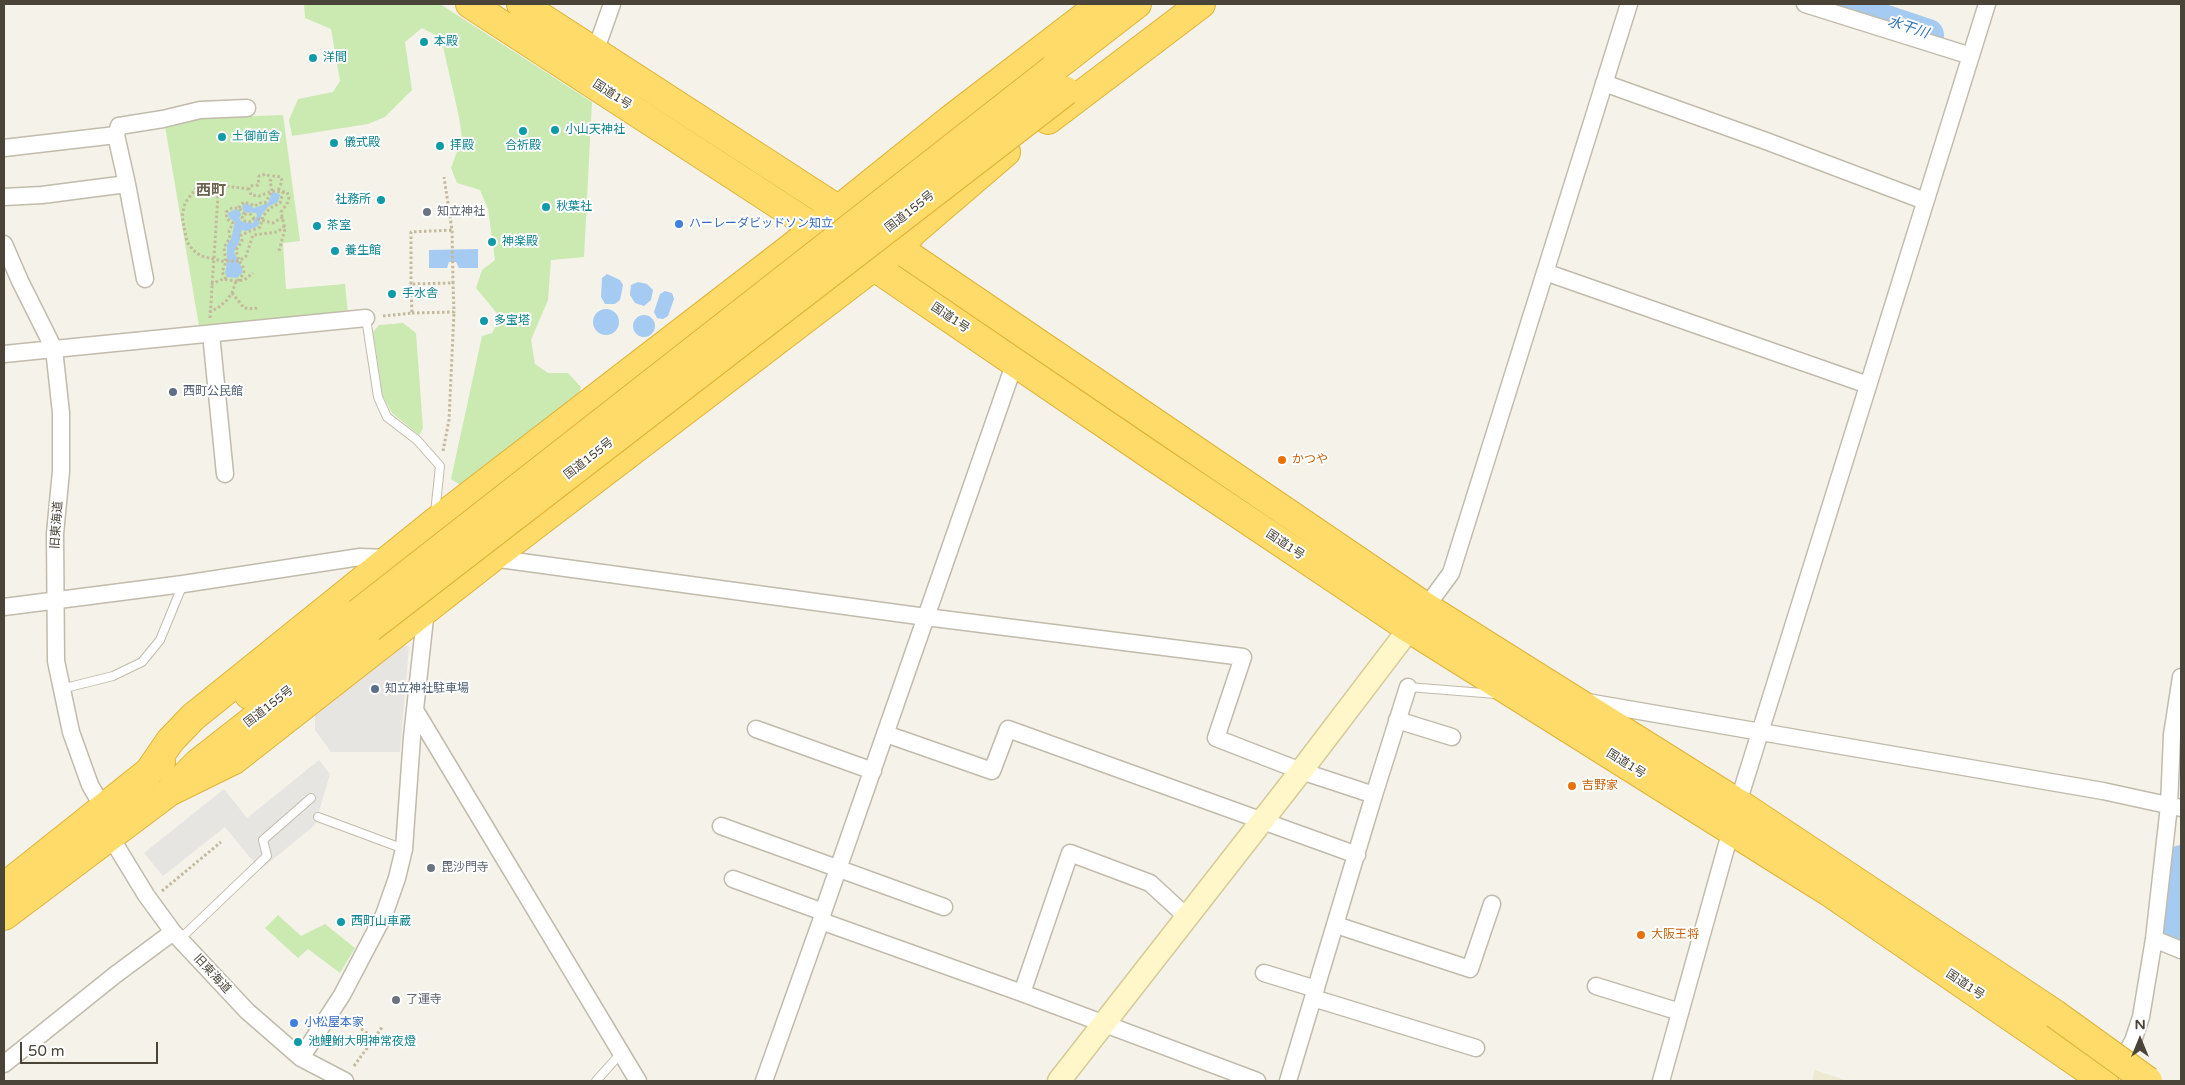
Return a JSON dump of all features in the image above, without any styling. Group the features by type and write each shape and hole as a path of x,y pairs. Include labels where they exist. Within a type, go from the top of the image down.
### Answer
{"highway":[{"name":"国道1号","path":"470,4 873,266 1410,629 1829,892 2104,1081"},
{"name":"国道1号","path":"521,4 898,248 1426,607 1738,803 2056,1014 2148,1081"},
{"path":"148,772 170,741 193,717 392,558 434,522 814,229 951,119 1101,4"},
{"name":"国道155号","path":"1060,80 1137,4"},
{"name":"国道155号","path":"4,916 169,792 198,763 364,621 1060,80 1176,4"},
{"path":"169,792 234,760 492,558 898,248 915,230 1008,151 1200,4"},
{"name":"国道155号","path":"4,887 148,772 364,621"}],"street":[{"path":"595,52 612,4"},
{"path":"1059,1081 1301,771 1451,574 1629,4"},
{"path":"1805,4 1971,56"},
{"path":"1738,803 1987,4"},
{"path":"1604,84 1766,140 1925,201"},
{"path":"145,279 116,135 119,126 163,119 200,110 247,108"},
{"path":"4,148 116,135"},
{"path":"4,197 42,196 126,184"},
{"name":"旧東海道","path":"4,244 54,349 62,413 61,471 55,534 54,600 56,661 60,689 79,757 90,785 104,809"},
{"path":"1545,272 1868,385"},
{"path":"4,354 366,318"},
{"path":"211,334 224,474"},
{"path":"764,1081 1015,362"},
{"path":"301,1058 342,995 384,915 397,878 404,849 409,736 415,710 414,667 426,609 434,522"},
{"path":"4,607 182,584 360,557 392,558"},
{"path":"492,558 926,617 1243,657 1216,738 1301,771 1374,796"},
{"path":"2109,1081 2133,1041 2141,1017 2174,807 2172,735 2181,677"},
{"path":"1288,1081 1408,687"},
{"path":"1575,700 2104,791 2174,807"},
{"path":"415,710 638,1081"},
{"path":"1397,720 1452,737"},
{"path":"756,729 873,771"},
{"path":"886,734 992,771 1008,730 1357,855"},
{"path":"721,826 944,907"},
{"path":"1661,1081 1731,830"},
{"name":"旧東海道","path":"110,836 150,900 176,935 247,1011 301,1058 344,1081"},
{"path":"1022,993 1070,853 1150,883 1187,917"},
{"path":"733,879 822,916 1102,1024 1257,1081"},
{"path":"1336,925 1470,969 1492,904"},
{"path":"4,1064 115,975 176,935"},
{"path":"2154,939 2181,950"},
{"path":"1264,973 1315,994 1476,1048"},
{"path":"1596,986 1680,1012"}],"lane":[{"path":"366,318 378,397 387,416 417,440 440,466 434,522"},
{"path":"60,689 113,676 142,662 160,640 182,584"},
{"path":"1408,687 1496,694"},
{"path":"176,935 267,856 263,840 311,798"},
{"path":"318,817 404,849"},
{"path":"596,1081 621,1053"}],"path":[{"path":"249,189 250,186 258,185 259,176 266,174 272,178 281,178 282,184 278,191"},
{"path":"440,466 449,420 454,312 452,230 444,177"},
{"path":"239,208 245,202 255,206 259,202 265,203 271,192 272,178"},
{"path":"249,189 219,183 200,183 185,203 182,216 187,242 193,250 201,256 212,259 226,262 239,260 246,256 253,235 277,232 285,224"},
{"path":"211,334 209,312 219,183"},
{"path":"249,189 251,195 259,196 278,191 286,192 289,197 282,208 285,224 278,251"},
{"path":"209,312 223,304 244,273 236,250 242,241 241,235 260,227 262,219 270,208 280,203 283,192"},
{"path":"226,279 222,272 226,262 224,247 230,238 229,231 232,223 227,219 226,212 232,208 239,208"},
{"path":"239,208 244,214"},
{"path":"244,214 250,214 254,218 273,223 283,218"},
{"path":"244,214 242,218 245,221 251,222 254,218"},
{"path":"412,313 411,232 452,230"},
{"path":"211,284 226,279 244,280 253,273"},
{"path":"411,284 453,282"},
{"path":"232,293 244,308 254,309 259,307"},
{"path":"366,318 412,313 454,312"},
{"path":"150,900 221,842"},
{"path":"353,1023 374,1038"},
{"path":"344,1081 382,1026"}],"shaded area":[{"name":"知立神社駐車場","path":"403,644 409,647 400,752 331,752 315,730 315,711"},
{"path":"319,760 330,774 315,825 260,870 225,827 163,876 144,853 224,789 247,818"},
{"path":"1815,1070 1848,1081 1812,1081"}],"green space":[{"path":"304,4 440,4 592,102 584,257 551,260 548,300 531,340 535,364 548,373 568,373 581,387 578,398 464,487 451,479 482,336 492,333 500,317 476,288 482,270 495,260 488,209 480,190 457,183 451,168 462,138 441,38 422,28 405,42 412,90 385,117 368,124 292,136 289,120 298,99 333,92 340,81 331,29 305,18"},
{"path":"283,115 300,241 283,243 286,289 345,284 348,314 199,326 165,126 202,118"},
{"path":"403,323 416,333 423,428 419,435 392,413 383,396 373,332 379,325"},
{"path":"278,915 301,936 325,924 355,948 340,973 308,949 298,958 265,928"}],"water":[{"path":"272,192 280,194 278,202 269,206 262,214 258,226 247,231 242,230 240,234 240,240 234,252 242,268 242,273 237,278 227,277 225,273 227,245 231,239 235,222 229,218 228,213 236,209 240,211 241,215 239,218 242,222 253,223 257,216 256,213 244,212 243,204 247,203 254,208 268,203"},
{"path":"478,249 478,268 459,268 456,262 449,262 447,268 429,268 429,250"},
{"path":"607,274 620,280 623,285 620,300 615,304 605,304 601,297 602,278"},
{"path":"638,282 647,284 653,290 651,300 644,306 635,303 630,295 631,285"},
{"path":"665,291 672,293 674,299 668,316 663,319 657,318 654,312 660,294"},
{"path":"606,309 615,313 619,322 615,331 606,335 597,331 593,322 597,313"},
{"path":"644,315 652,318 655,326 652,334 644,337 636,334 633,326 636,318"}],"waterway":[{"name":"水干川","path":"1835,4 1928,35"},
{"path":"2181,861 2171,925 2181,928"}],"place":[{"name":"本殿","path":"424,42"},
{"name":"洋間","path":"313,58"},
{"name":"小山天神社","path":"555,130"},
{"name":"合祈殿","path":"523,131"},
{"name":"土御前舎","path":"222,137"},
{"name":"儀式殿","path":"334,143"},
{"name":"拝殿","path":"440,146"},
{"name":"社務所","path":"381,200"},
{"name":"秋葉社","path":"546,207"},
{"name":"知立神社","path":"427,212"},
{"name":"ハーレーダビッドソン知立","path":"679,224"},
{"name":"茶室","path":"317,226"},
{"name":"神楽殿","path":"492,242"},
{"name":"養生館","path":"335,251"},
{"name":"手水舎","path":"392,294"},
{"name":"多宝塔","path":"484,321"},
{"name":"西町公民館","path":"173,392"},
{"name":"かつや","path":"1282,460"},
{"name":"知立神社駐車場","path":"375,689"},
{"name":"吉野家","path":"1572,786"},
{"name":"毘沙門寺","path":"431,868"},
{"name":"西町山車蔵","path":"341,922"},
{"name":"大阪王将","path":"1641,935"},
{"name":"了運寺","path":"396,1000"},
{"name":"小松屋本家","path":"294,1023"},
{"name":"池鯉鮒大明神常夜燈","path":"298,1042"}],"district":[{"name":"西町","path":"211,191"}]}
